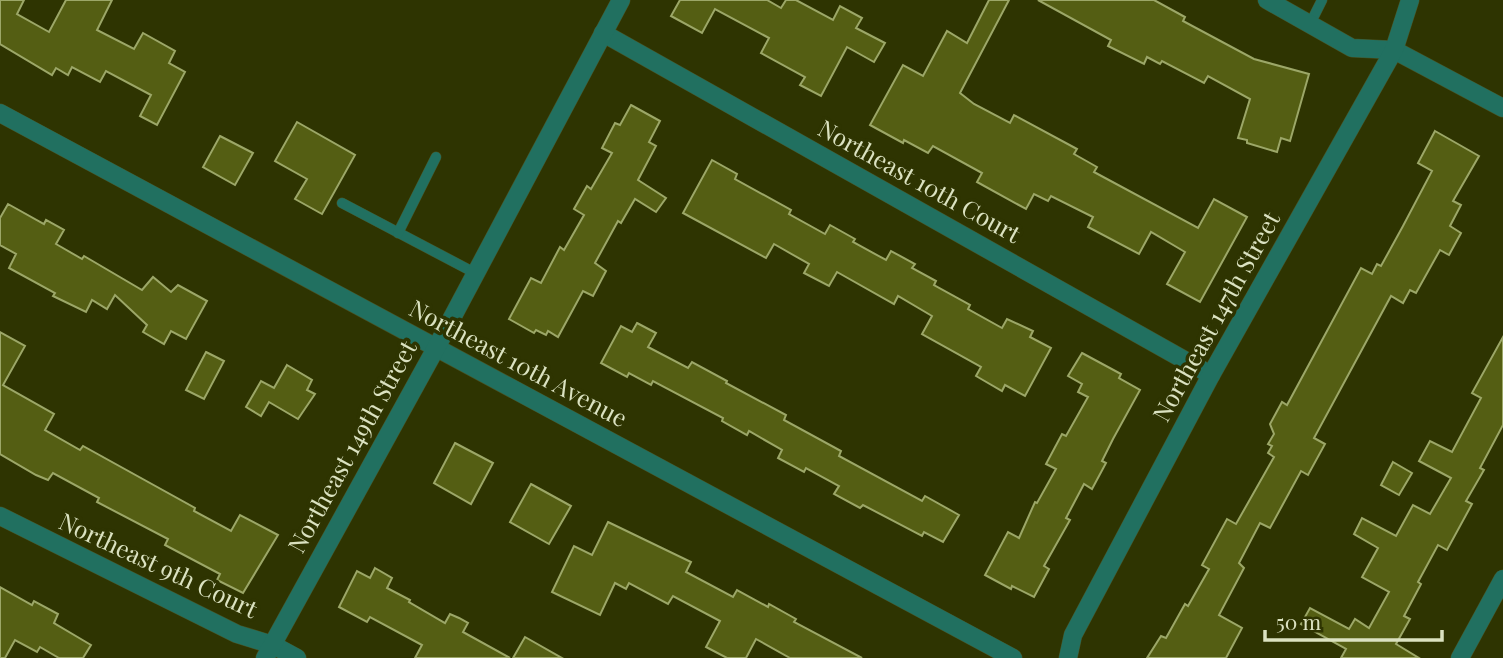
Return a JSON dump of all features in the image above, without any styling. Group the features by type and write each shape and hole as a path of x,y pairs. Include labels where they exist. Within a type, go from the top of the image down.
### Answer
{"street":[{"name":"Northeast 149th Street","path":"269,652 436,348 621,0"},
{"path":"1267,0 1352,48 1394,50 1503,108"},
{"name":"Northeast 147th Street","path":"1068,658 1073,635 1211,375 1394,50 1410,0"},
{"name":"Northeast 10th Court","path":"603,33 1211,375"},
{"name":"Northeast 10th Avenue","path":"0,113 1013,658"},
{"name":"Northeast 9th Court","path":"0,516 269,652 297,658"},
{"path":"1460,658 1503,579"}],"lane":[{"path":"1310,24 1322,0"},
{"path":"398,233 436,158"},
{"path":"342,203 475,273"}],"building":[{"path":"0,0 24,0 17,14 49,32 66,0 112,0 97,30 134,49 143,33 175,51 169,63 185,72 157,125 140,116 151,95 106,71 100,82 72,67 68,75 56,68 52,75 0,44"},
{"path":"680,0 767,0 781,8 786,0 796,0 833,20 840,6 862,18 856,28 885,43 874,62 847,47 821,96 800,85 805,77 761,53 769,38 715,9 702,33 671,16"},
{"path":"989,0 1009,0 960,93 974,104 1010,123 1014,115 1077,149 1074,154 1097,167 1094,172 1198,228 1214,199 1247,217 1200,302 1167,284 1185,252 1151,232 1139,254 1088,227 1093,217 1051,196 1048,201 1034,194 1026,209 977,182 982,173 933,146 928,153 870,125 903,65 923,76 947,31 967,43"},
{"path":"1038,0 1154,0 1185,17 1183,21 1254,59 1309,74 1290,141 1281,138 1277,152 1238,138 1250,99 1208,76 1204,83 1162,61 1160,64 1147,57 1144,64 1108,46 1111,40"},
{"path":"631,105 660,121 649,142 656,146 638,180 666,198 656,212 635,199 621,223 618,221 595,263 606,271 593,296 583,291 558,337 548,331 546,335 536,330 534,333 509,319 531,278 541,283 560,247 564,250 584,215 574,209 587,186 591,189 612,153 602,148 615,123 620,125"},
{"path":"297,122 355,155 322,214 295,199 307,179 275,161"},
{"path":"1435,131 1479,156 1453,201 1461,205 1450,226 1461,233 1449,255 1440,250 1416,293 1410,290 1403,303 1391,296 1314,438 1325,444 1308,475 1301,471 1270,528 1260,523 1239,563 1244,568 1219,615 1242,628 1226,658 1147,658 1161,636 1166,638 1185,604 1188,606 1209,569 1202,565 1227,519 1236,524 1274,457 1268,453 1272,446 1268,444 1274,434 1270,424 1282,402 1287,405 1361,268 1372,274 1377,264 1381,266 1403,226 1432,171 1418,163"},
{"path":"220,136 253,153 235,185 203,167"},
{"path":"712,160 737,174 735,179 791,210 789,214 825,234 830,225 855,239 853,242 886,260 891,251 915,264 912,268 936,281 934,285 970,305 968,309 1002,328 1007,319 1033,331 1030,337 1051,348 1025,396 1005,385 1002,391 976,376 981,367 922,334 932,316 898,296 894,304 837,272 829,286 804,273 809,264 774,244 766,258 683,213"},
{"path":"8,204 44,224 46,220 64,230 56,244 82,259 84,256 142,290 153,277 171,292 178,285 207,301 186,339 171,331 164,344 143,332 147,325 115,295 107,309 92,300 86,312 53,296 55,293 9,268 16,254 0,245 0,218"},
{"path":"637,323 656,333 648,347 688,368 692,362 786,415 784,420 841,451 839,456 922,501 925,496 959,515 943,542 924,532 922,536 863,505 860,508 834,494 839,486 806,468 804,472 778,458 782,450 749,431 747,435 722,421 723,418 653,381 651,385 629,373 627,377 601,363 621,326 632,332"},
{"path":"0,332 25,346 3,385 54,414 45,430 80,450 83,446 231,531 240,515 278,535 243,593 217,580 220,574 165,545 168,539 97,502 99,498 53,473 48,480 36,475 0,454"},
{"path":"1503,337 1503,425 1480,468 1484,470 1466,501 1472,504 1447,550 1438,545 1418,582 1421,584 1404,616 1410,619 1396,644 1419,658 1341,658 1346,649 1301,624 1310,608 1349,629 1355,619 1369,628 1389,592 1362,577 1378,548 1354,534 1362,518 1396,536 1413,505 1430,514 1451,478 1419,461 1430,441 1452,452 1481,398 1472,393"},
{"path":"206,352 224,361 204,399 186,390"},
{"path":"1082,353 1121,374 1119,378 1140,390 1102,461 1106,463 1092,489 1084,484 1066,518 1070,520 1044,566 1049,569 1034,597 1012,586 1011,589 985,575 1008,532 1019,538 1035,502 1037,503 1056,469 1046,464 1062,434 1066,436 1088,397 1078,392 1082,384 1068,376"},
{"path":"287,365 312,380 307,390 315,394 298,419 269,402 261,416 246,407 261,381 274,388"},
{"path":"455,443 493,463 471,504 434,483"},
{"path":"1393,462 1412,473 1399,495 1381,485"},
{"path":"531,484 571,506 549,544 510,522"},
{"path":"608,522 691,562 686,572 733,597 737,590 768,607 769,604 796,619 794,622 862,658 790,658 756,639 746,658 727,658 706,647 720,621 673,596 668,604 629,583 626,589 615,583 600,615 552,592 574,546 592,555"},
{"path":"375,568 392,578 387,588 445,623 450,614 468,623 463,632 510,658 415,658 422,645 370,617 367,622 339,607 357,571 370,578"},
{"path":"0,587 32,605 34,601 58,614 54,623 91,645 83,658 59,658 40,647 37,652 15,640 5,658 0,658"},
{"path":"525,637 562,658 513,658"}]}
